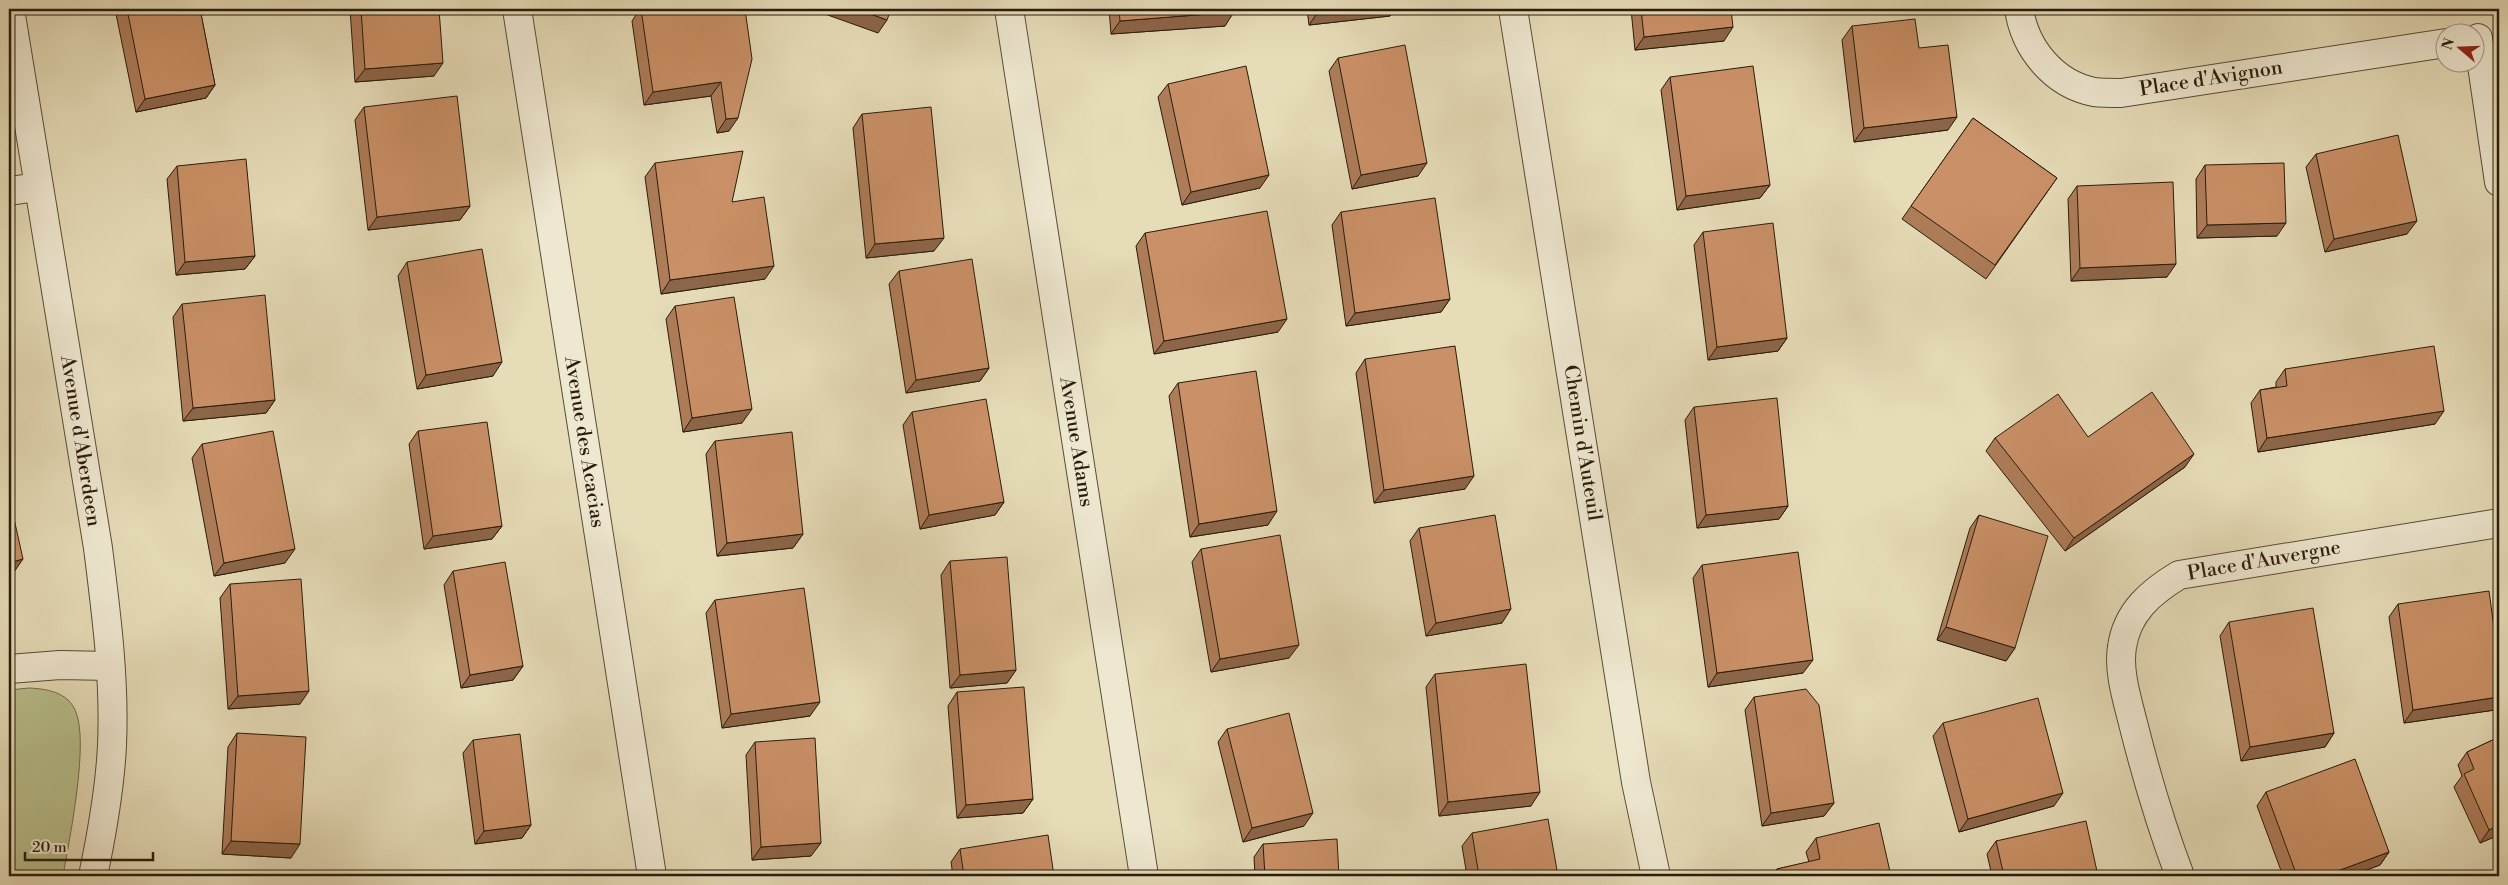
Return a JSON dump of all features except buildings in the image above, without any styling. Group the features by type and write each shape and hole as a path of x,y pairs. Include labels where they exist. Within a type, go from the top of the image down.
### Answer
{"street":[{"name":"Avenue d'Aberdeen","path":"10,9 98,548 110,666 111,752 105,811 93,876"},
{"name":"Avenue des Acacias","path":"517,9 652,876"},
{"name":"Avenue Adams","path":"1009,9 1144,876"},
{"name":"Chemin d'Auteuil","path":"1513,9 1636,782 1656,876"},
{"name":"Place d'Avignon","path":"2019,9 2030,44 2045,65 2067,82 2094,92 2121,93 2436,45"},
{"path":"2486,56 2499,182"},
{"path":"9,191 38,187"},
{"name":"Place d'Auvergne","path":"2180,876 2144,768 2122,671 2122,647 2130,624 2140,604 2157,589 2179,575 2499,523"},
{"path":"9,669 110,666"}],"green space":[{"path":"43,689 62,695 75,710 79,724 80,744 77,791 63,876 9,876 9,690"}]}
